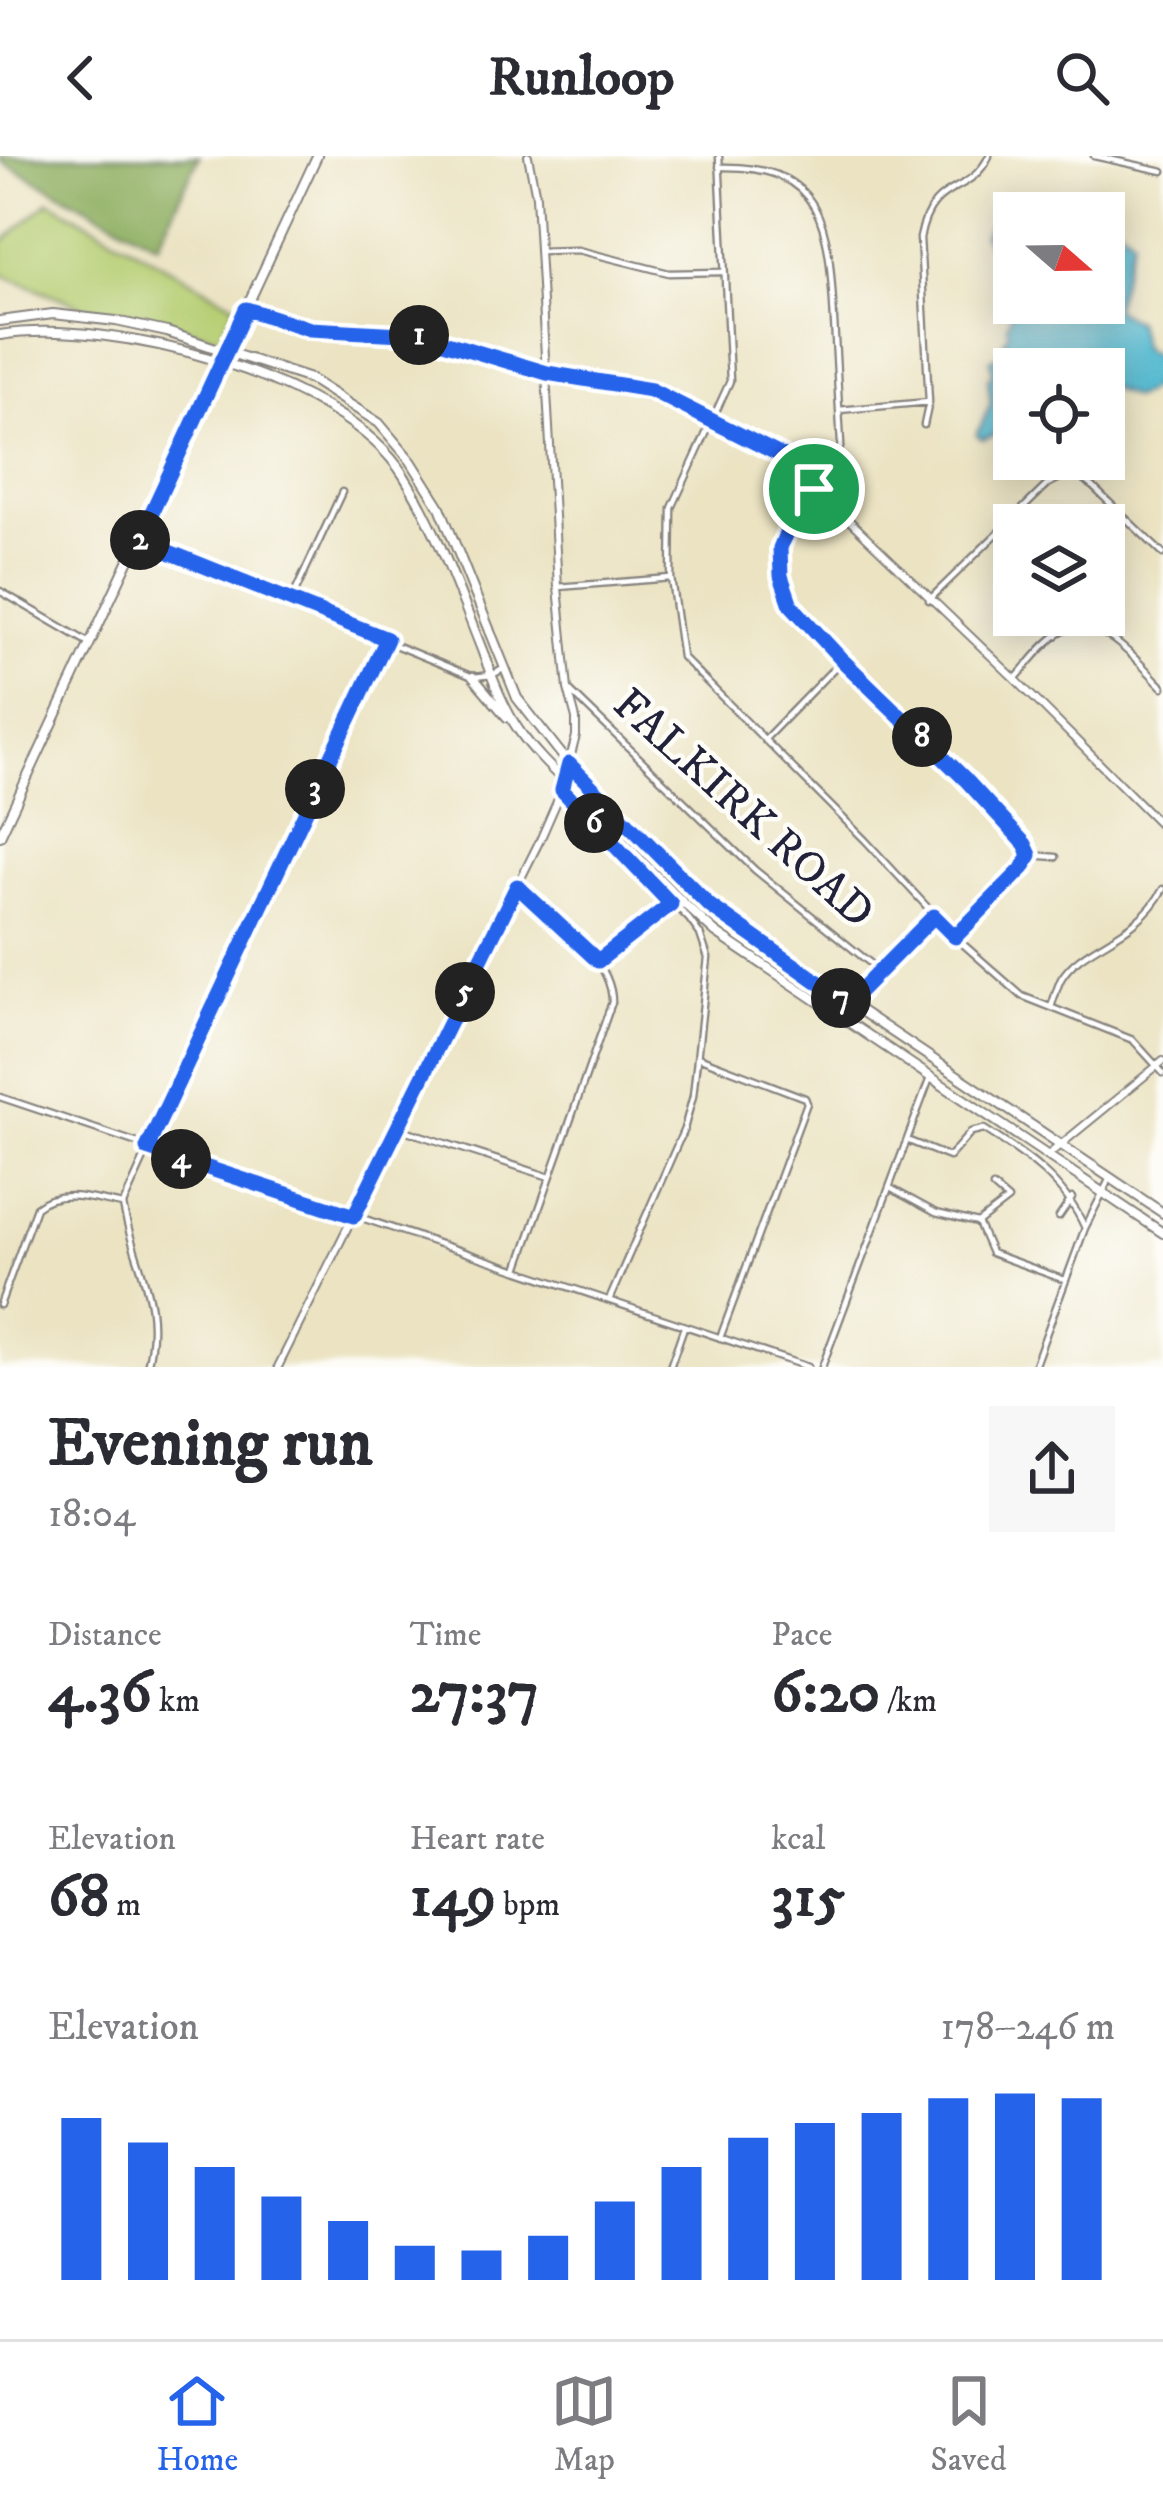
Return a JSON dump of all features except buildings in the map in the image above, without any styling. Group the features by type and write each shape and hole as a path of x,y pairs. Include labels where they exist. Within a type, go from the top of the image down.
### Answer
{"main road":[{"path":"0,836 317,156"},
{"path":"0,321 53,314 116,321 310,379 379,423 440,506 517,698 569,764 710,906 1163,1213"},
{"path":"0,335 64,329 109,334 221,364 314,398 383,448 405,476 446,561 518,729"},
{"path":"473,677 564,785 716,933 1163,1233"}],"street":[{"path":"278,1367 517,886 564,785 569,764 576,718 568,689 558,586 536,196 528,156"},
{"path":"718,156 730,381 672,508 671,578 682,657 866,839 955,937 1022,996 1133,1040 1161,1067 1048,1156"},
{"path":"924,425 929,402 920,238 925,213 940,194 968,179 989,156"},
{"path":"1094,156 1163,171"},
{"path":"718,167 748,166 780,175 804,192 829,243 841,444 834,467 792,519 780,548 781,576 791,605 965,779 1030,855 1056,856"},
{"path":"538,251 578,250 669,273 724,272"},
{"path":"246,309 310,329 420,335 547,373 651,390 782,456 1163,827"},
{"path":"839,410 929,402"},
{"path":"929,600 1056,480"},
{"path":"1085,480 1163,554"},
{"path":"291,601 342,492"},
{"path":"139,540 473,677 503,669"},
{"path":"558,586 671,578"},
{"path":"0,592 91,644"},
{"path":"1015,679 1064,631 1084,629 1109,637 1163,687"},
{"path":"147,1367 155,1328 151,1298 128,1239 123,1205 387,639"},
{"path":"764,740 842,660"},
{"name":"FALKIRK ROAD","path":"568,689 755,870 880,971"},
{"path":"564,785 700,934 708,958 698,1057 684,1129 609,1299"},
{"path":"955,937 1023,868 1030,855"},
{"path":"517,886 598,961 612,989 612,1002 518,1270"},
{"path":"1051,1008 1061,980 1076,962 1132,928 1163,889"},
{"path":"598,961 671,904"},
{"path":"848,1003 934,916"},
{"path":"698,1057 805,1098 807,1103 719,1338"},
{"path":"822,1367 930,1078"},
{"path":"0,1097 808,1367"},
{"path":"398,1128 550,1177"},
{"path":"909,1141 949,1156 971,1132 984,1129 1030,1158 1072,1198 1085,1228"},
{"path":"1034,1367 1085,1228 1110,1178"},
{"path":"978,1223 1008,1200 993,1186"},
{"path":"890,1188 936,1213 978,1223"},
{"path":"0,1305 36,1207 49,1196 123,1205"},
{"path":"1059,1217 1072,1198"},
{"path":"978,1223 991,1253 1065,1280"},
{"path":"670,1367 684,1328"}],"green space":[{"path":"0,156 199,156 158,244 0,161"},
{"path":"49,201 236,305 220,338 126,313 96,312 0,274 2,243"}],"water":[{"path":"993,223 993,249 983,235"},
{"path":"1125,231 1133,238 1125,266"},
{"path":"1125,315 1136,322 1142,348 1156,357 1159,369 1150,390 1133,398 1125,394 1125,348 1002,348 1007,326 1125,324"},
{"path":"993,373 993,436 983,439 977,435 991,403 988,379"}],"route":[{"path":"246,309 310,329 420,335 547,373 651,390 782,456 814,489 792,519 780,548 781,576 791,605 965,779 1030,855 1023,868 955,937 934,916 848,1003 710,906 569,764 562,790 671,904 598,961 517,886 354,1216 147,1148 387,639 139,540 246,309"}]}
